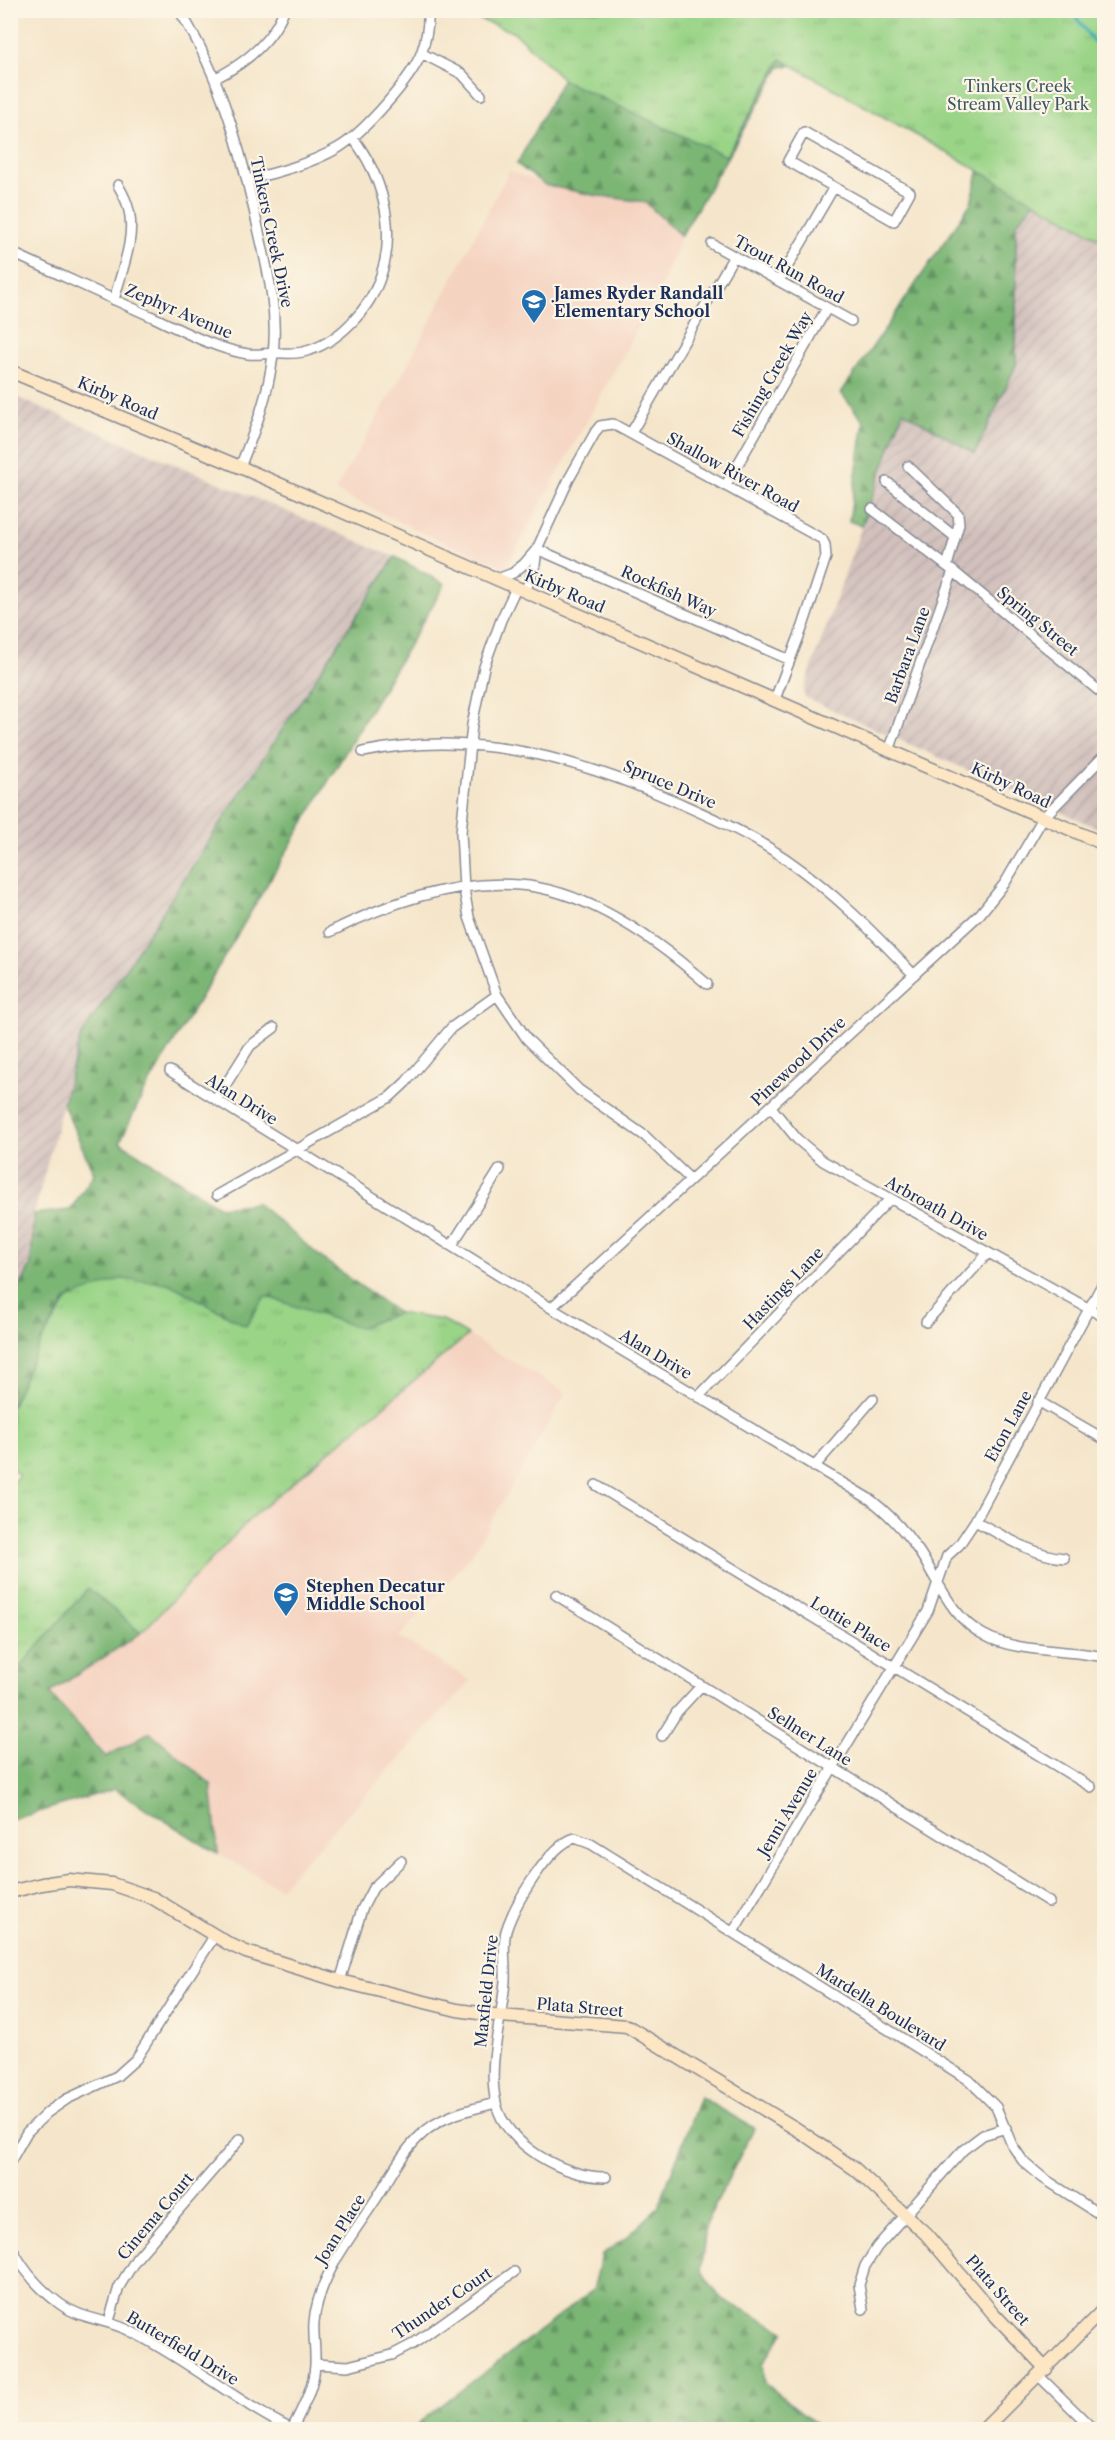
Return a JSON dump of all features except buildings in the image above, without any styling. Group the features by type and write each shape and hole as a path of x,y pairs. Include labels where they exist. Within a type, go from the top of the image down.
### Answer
{"main road":[{"name":"Kirby Road","path":"10,371 240,467 890,748 1104,844"},
{"name":"Plata Street","path":"10,1892 69,1880 112,1884 153,1898 229,1944 267,1960 340,1981 430,2005 500,2016 627,2026 818,2143 855,2169 907,2214 960,2272 1043,2372"},
{"path":"983,2430 1104,2309"}],"street":[{"name":"Tinkers Creek Drive","path":"179,10 216,78 247,180 272,291 275,316 273,353 264,405 240,467"},
{"path":"216,78 253,54 272,32 284,10"},
{"path":"247,180 312,161 352,138 395,93 422,53 428,27 428,10"},
{"path":"422,53 462,74 481,95"},
{"path":"804,132 910,192 894,221 834,187 788,161 804,132"},
{"name":"Zephyr Avenue","path":"10,252 221,346 248,354 303,352 332,338 357,315 379,281 387,245 385,205 368,160 352,138"},
{"path":"114,300 130,230 128,206 118,185"},
{"path":"779,281 834,187"},
{"name":"Trout Run Road","path":"712,244 851,321"},
{"path":"631,433 734,256"},
{"name":"Fishing Creek Way","path":"726,485 827,308"},
{"name":"Shallow River Road","path":"497,579 513,573 537,549 569,479 596,430 600,426 613,424 822,539 826,557 775,699"},
{"name":"Barbara Lane","path":"890,748 950,568 960,519 958,514 908,466"},
{"path":"887,482 955,537"},
{"name":"Spring Street","path":"872,509 950,568 1104,694"},
{"name":"Shallow River Road","path":"537,549 536,565 501,620 484,667 475,705 461,832 464,889 479,950 497,995 527,1039 563,1077 596,1104 645,1136 690,1179"},
{"name":"Rockfish Way","path":"537,549 790,660"},
{"name":"Spruce Drive","path":"363,752 422,743 470,745 525,752 584,766 623,779 738,830 771,848 819,883 914,975"},
{"name":"Pinewood Drive","path":"550,1308 771,1107 992,901 1017,865 1043,818 1104,756"},
{"path":"330,932 393,904 426,895 464,889 521,885 571,898 630,927 673,956 707,984"},
{"path":"217,1195 395,1093 451,1029 497,995"},
{"path":"216,1100 250,1046 274,1028"},
{"name":"Alan Drive","path":"170,1071 550,1308 871,1500 888,1514 918,1551 954,1610 985,1636 1034,1648 1104,1657"},
{"name":"Arbroath Drive","path":"771,1107 797,1139 813,1154 1104,1317"},
{"path":"452,1245 500,1169"},
{"name":"Hastings Lane","path":"698,1397 890,1199"},
{"path":"926,1322 988,1253"},
{"name":"Eton Lane","path":"939,1584 947,1556 959,1545 975,1521 1104,1281"},
{"path":"814,1467 873,1398"},
{"path":"1038,1401 1104,1439"},
{"name":"Lottie Place","path":"596,1485 1091,1787"},
{"path":"975,1521 1034,1552 1064,1558"},
{"name":"Jenni Avenue","path":"734,1932 928,1611 939,1584"},
{"name":"Sellner Lane","path":"556,1596 1049,1902"},
{"path":"662,1736 677,1712 701,1686"},
{"name":"Maxfield Drive","path":"496,2103 493,2070 505,1980 504,1941 516,1908 550,1857 569,1840 580,1838 608,1855"},
{"name":"Mardella Boulevard","path":"608,1855 969,2080 996,2107 1016,2153 1031,2170 1077,2202 1104,2217"},
{"path":"340,1981 362,1909 373,1888 401,1861"},
{"path":"10,2162 27,2132 48,2112 67,2099 117,2076 136,2059 214,1935"},
{"path":"496,2103 509,2130 536,2154 578,2174 606,2177"},
{"name":"Joan Place","path":"293,2429 310,2388 315,2364 312,2326 318,2300 347,2241 402,2156 421,2134 440,2121 462,2111 496,2103"},
{"path":"863,2309 858,2292 865,2266 877,2247 948,2165 973,2141 1006,2128"},
{"name":"Cinema Court","path":"109,2321 119,2287 136,2259 240,2139"},
{"name":"Butterfield Drive","path":"10,2244 19,2262 31,2278 59,2303 80,2315 109,2321 146,2340 254,2410 293,2429"},
{"name":"Thunder Court","path":"315,2364 348,2366 392,2355 413,2343 514,2272"},
{"path":"1043,2372 1094,2430"}],"shaded area":[{"path":"1104,154 1104,831 806,698 803,692 903,410 976,453 1016,365 1016,224 1067,164"},
{"name":"James Ryder Randall Elementary School","path":"509,171 546,185 593,195 645,202 681,236 665,279 506,568 438,540 335,491 404,371"},
{"path":"11,395 395,557 222,827 80,1038 34,1214 31,1265 11,1305"},
{"name":"Stephen Decatur Middle School","path":"468,1335 566,1393 471,1556 399,1637 471,1681 280,1888 218,1854 211,1784 106,1757 49,1693 141,1633 254,1515"}],"green space":[{"name":"Tinkers Creek Stream Valley Park","path":"457,11 1102,11 1104,12 1104,241 781,59 726,156 565,81 515,33"},
{"path":"516,11 1104,11 1104,154 1067,164 1016,224 1016,365 975,454 903,411 862,526 849,521 864,422 841,393 971,203 980,164 822,60 780,67 681,236 645,202 593,195 545,185 517,164 576,54"},
{"path":"395,557 445,584 143,1094 120,1142 219,1207 257,1203 323,1259 398,1313 359,1328 265,1296 246,1326 168,1283 67,1299 40,1343 11,1407 11,1305 31,1265 34,1214 70,1210 94,1174 63,1104 80,1038"},
{"path":"120,1279 168,1283 246,1326 265,1296 359,1328 398,1313 442,1320 468,1335 254,1515 141,1633 88,1588 11,1677 10,1485 19,1475 11,1468 11,1407 40,1343 68,1299"},
{"path":"88,1588 141,1633 49,1693 106,1757 150,1732 211,1784 218,1854 115,1789 11,1820 11,1677"},
{"path":"700,2097 754,2128 706,2223 701,2270 720,2298 785,2331 763,2363 765,2383 815,2423 807,2430 414,2429 422,2420 593,2290 602,2255 627,2237 658,2208"}],"waterway":[{"path":"1071,10 1094,42 1104,42"}],"place":[{"name":"James Ryder Randall Elementary School","path":"534,325"},
{"name":"Stephen Decatur Middle School","path":"286,1618"}]}
